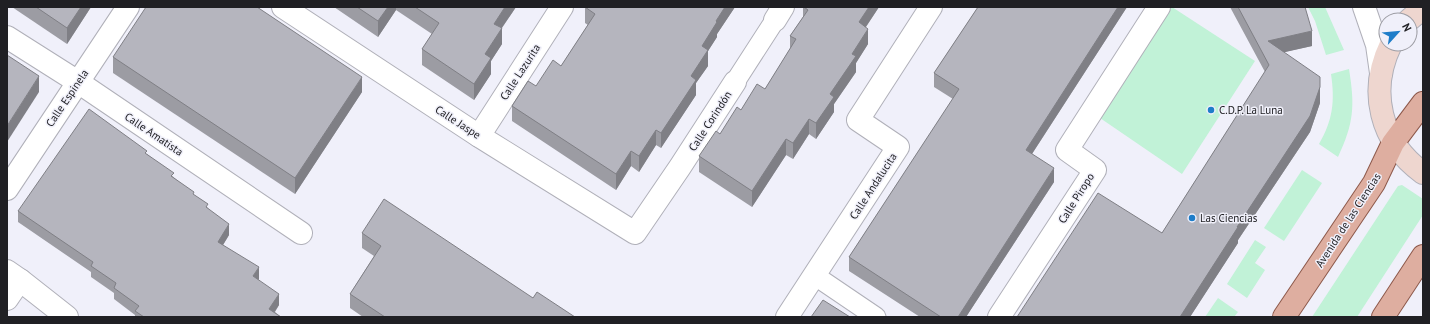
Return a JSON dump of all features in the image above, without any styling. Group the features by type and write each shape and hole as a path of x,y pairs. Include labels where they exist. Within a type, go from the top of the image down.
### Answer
{"main road":[{"path":"1387,52 1383,62 1379,84 1380,104 1385,124 1393,143 1413,166 1423,173"},
{"name":"Avenida de las Ciencias","path":"1284,317 1374,183 1393,143 1423,103"},
{"path":"1383,317 1423,256"}],"street":[{"name":"Calle Espinela","path":"7,190 128,7"},
{"name":"Calle Lazurita","path":"479,136 562,7"},
{"name":"Calle Andalucita","path":"787,317 898,147 858,120 931,7"},
{"name":"Calle Piropo","path":"999,317 1095,170 1067,150 1160,7"},
{"path":"1364,7 1377,45 1381,73"},
{"name":"Calle Jaspe","path":"295,10 387,77 635,233"},
{"name":"Calle Corindón","path":"635,233 680,167 779,13"},
{"name":"Calle Amatista","path":"7,37 78,82 301,233"},
{"path":"7,299 14,276 67,317"},
{"path":"814,276 876,317"}],"green space":[{"path":"1172,7 1255,61 1182,174 1100,118"},
{"path":"1308,7 1325,7 1344,50 1326,55 1315,21"},
{"path":"1349,69 1352,94 1352,114 1347,134 1338,157 1319,144 1324,135 1332,110 1333,93 1331,74"},
{"path":"1302,170 1322,183 1284,241 1264,228"},
{"path":"1402,185 1423,199 1423,215 1357,317 1312,317 1398,186"},
{"path":"1255,240 1266,247 1255,263 1265,270 1247,298 1227,284"},
{"path":"1218,298 1238,312 1234,317 1205,317"}],"building":[{"path":"36,7 81,7 67,28"},
{"path":"146,7 257,7 362,77 295,178 113,57"},
{"path":"357,7 388,7 378,21"},
{"path":"415,7 505,7 494,24 502,28 485,54 491,58 474,84 422,49 439,23"},
{"path":"585,7 725,7 702,46 708,50 691,76 696,80 661,133 656,130 639,156 631,151 616,174 512,106 528,81 536,86 553,60 561,66 595,14"},
{"path":"804,7 869,7 859,22 868,29 852,54 856,56 830,94 834,97 816,123 809,119 793,143 786,139 752,191 699,156 716,131 720,134 737,107 741,110 757,84 765,89 796,39 790,36 808,10"},
{"path":"978,7 1118,7 1026,150 1054,168 958,317 941,317 849,257 959,89 934,73"},
{"path":"1238,7 1305,7 1312,31 1268,41 1320,77 1320,87 1310,116 1180,317 1017,317 1098,193 1162,233 1269,65"},
{"path":"7,55 39,76 7,126"},
{"path":"89,109 147,151 145,153 174,173 171,176 194,192 193,194 208,204 206,207 229,224 218,242 259,267 253,276 279,294 269,309 281,317 144,317 135,311 139,306 114,288 116,283 91,266 93,262 18,211"},
{"path":"384,199 533,298 537,292 575,317 385,317 350,294 381,246 362,233"},
{"path":"823,300 850,317 811,317"}],"place":[{"name":"C.D.P. La Luna","path":"1211,110"},
{"name":"Las Ciencias","path":"1192,218"}]}
